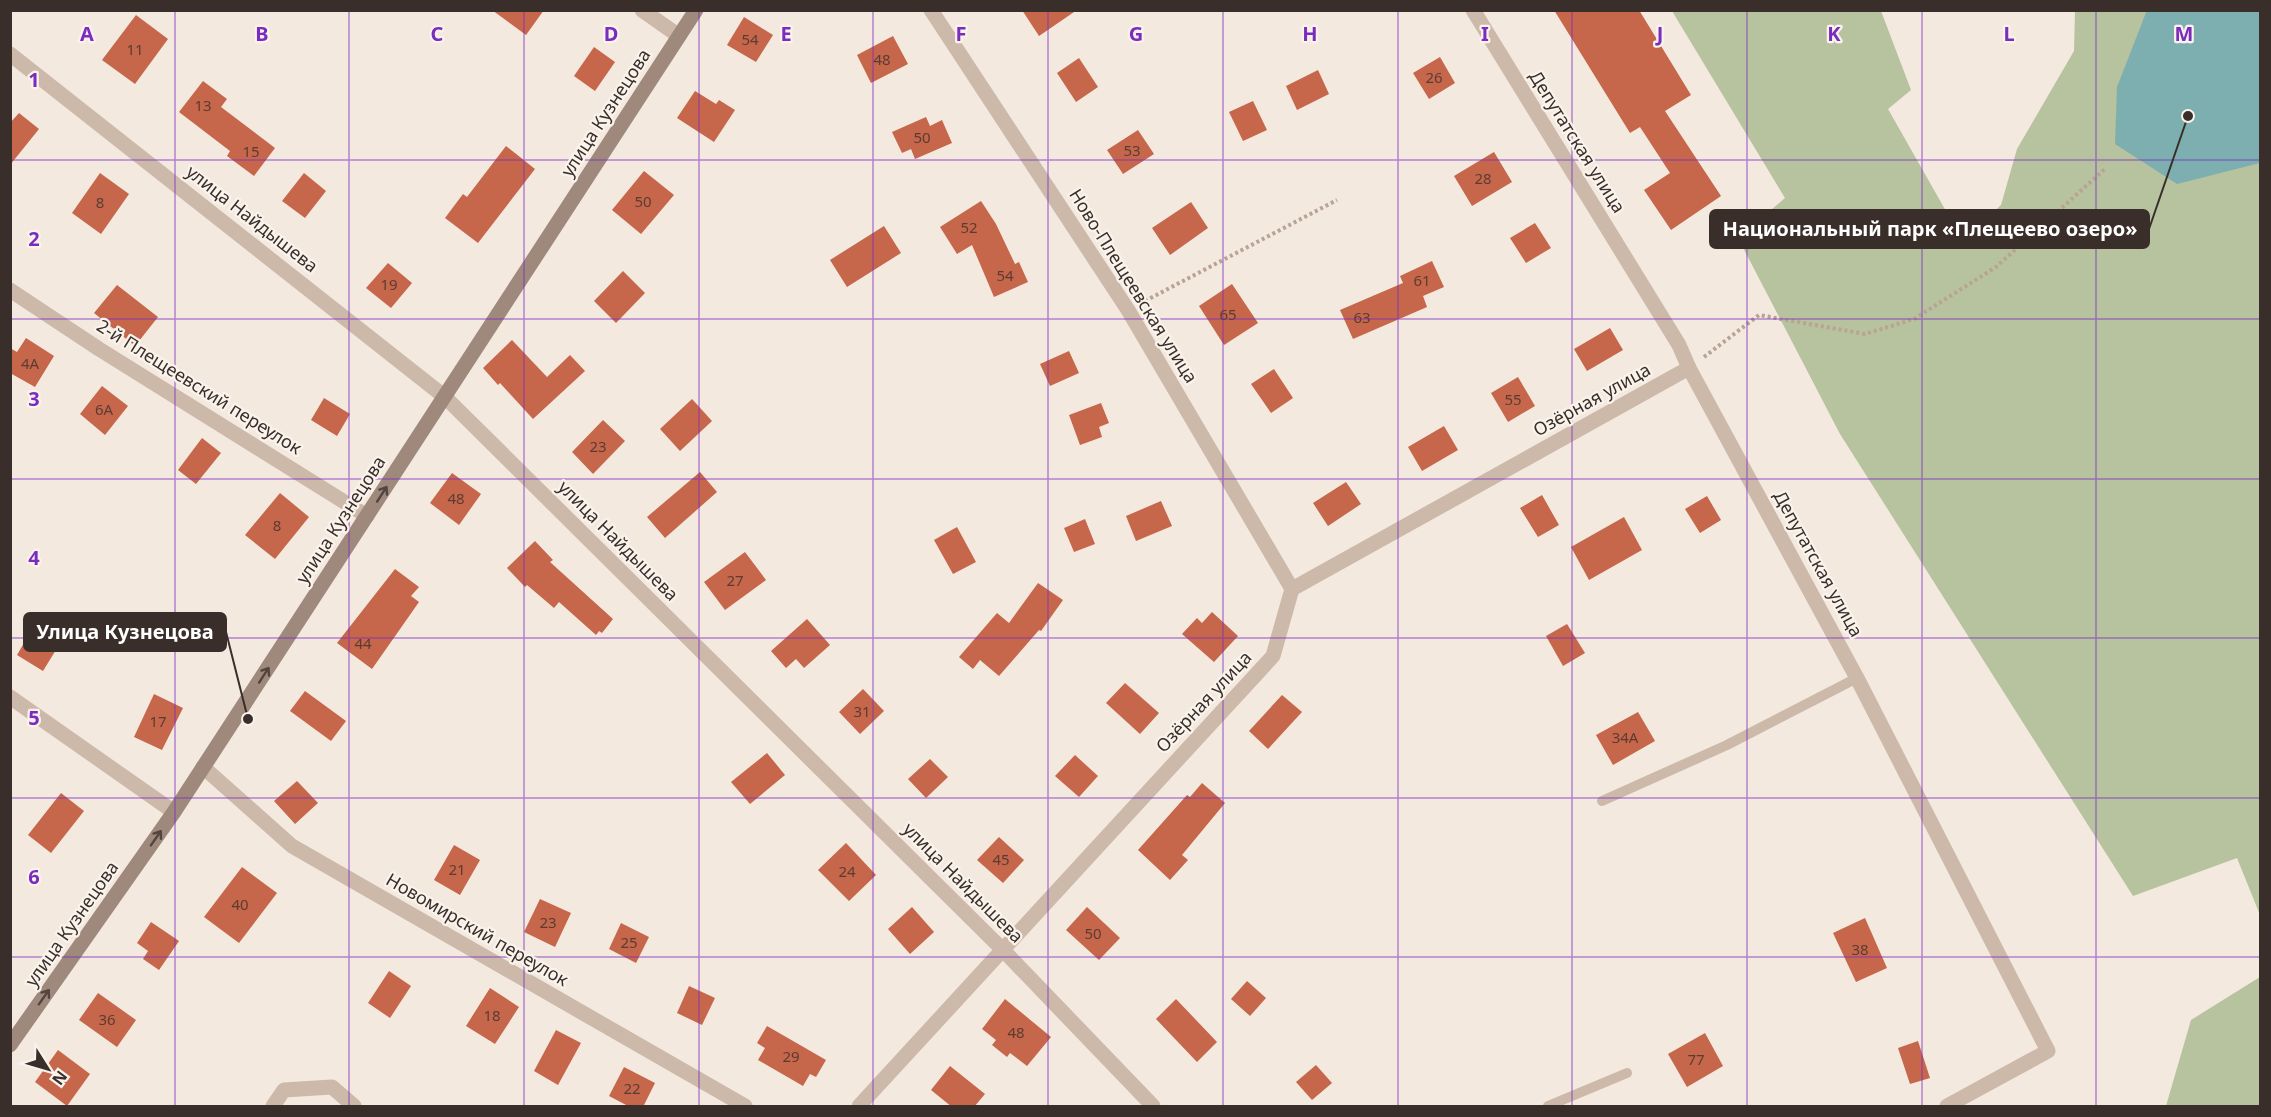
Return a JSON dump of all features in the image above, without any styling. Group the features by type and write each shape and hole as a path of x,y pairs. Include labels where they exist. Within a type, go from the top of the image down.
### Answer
{"street":[{"path":"642,10 679,36"},
{"name":"улица Кузнецова","path":"10,1045 174,812 696,10"},
{"name":"Ново-Плещеевская улица","path":"931,10 1128,310 1292,589"},
{"name":"Депутатская улица","path":"1473,10 1679,345 1689,368 1857,678 2048,1051 1947,1107"},
{"name":"улица Найдышева","path":"10,54 445,397 1003,950 1153,1107"},
{"name":"2-й Плещеевский переулок","path":"10,290 99,349 368,516"},
{"name":"Озёрная улица","path":"859,1107 1273,656 1292,589 1689,368"},
{"path":"10,697 174,812"},
{"name":"Новомирский переулок","path":"203,767 292,846 745,1107"},
{"path":"273,1107 284,1090 332,1087 354,1107"}],"lane":[{"path":"1602,801 1727,746 1857,678"},
{"path":"1548,1107 1627,1073"}],"path":[{"path":"1689,368 1759,315 1865,334 1914,319 1996,267 2105,169"},
{"path":"1128,310 1337,200"}],"green space":[{"path":"1672,11 1881,11 1911,90 1888,109 1963,241 2001,205 2017,149 2074,51 2075,11 2260,11 2260,915 2237,858 2133,896 1840,434 1738,238 1785,198"},
{"path":"2260,977 2260,1106 2166,1106 2191,1020"}],"water":[{"path":"2147,10 2260,11 2260,163 2177,184 2115,144 2117,87"}],"building":[{"path":"492,10 544,10 526,35"},
{"path":"1022,10 1077,10 1039,36"},
{"path":"1554,10 1639,10 1691,95 1665,111 1721,196 1671,230 1644,190 1670,173 1640,127 1630,133"},
{"path":"136,15 168,39 135,84 102,60"},
{"path":"744,17 773,35 756,62 727,45"},
{"path":"893,36 908,64 871,83 857,55"},
{"path":"594,47 615,62 595,91 574,76"},
{"path":"1440,57 1455,83 1429,99 1413,73"},
{"path":"1079,58 1098,87 1076,102 1057,73"},
{"path":"1318,70 1329,94 1297,110 1286,86"},
{"path":"203,81 227,99 221,107 275,148 254,176 227,156 230,151 179,112"},
{"path":"695,91 716,104 719,100 735,110 714,142 677,118"},
{"path":"1253,101 1267,130 1243,141 1229,112"},
{"path":"19,113 39,129 10,165 10,123"},
{"path":"926,117 930,126 942,120 952,143 915,159 911,149 902,153 892,132"},
{"path":"1138,130 1154,154 1123,174 1107,150"},
{"path":"506,146 535,169 478,243 445,218 463,194 467,197"},
{"path":"1494,152 1512,182 1472,206 1454,176"},
{"path":"644,171 674,195 641,234 612,210"},
{"path":"100,173 129,194 101,234 72,213"},
{"path":"304,173 326,191 305,218 282,201"},
{"path":"981,201 996,224 1015,264 1019,262 1028,282 994,297 972,245 957,254 940,227"},
{"path":"1191,202 1208,228 1170,255 1152,228"},
{"path":"1535,223 1551,248 1526,263 1510,238"},
{"path":"884,226 901,253 847,287 830,260"},
{"path":"1432,261 1444,287 1423,296 1427,307 1353,339 1340,310 1403,283 1400,276"},
{"path":"388,263 412,283 391,308 366,288"},
{"path":"623,271 645,293 616,323 594,301"},
{"path":"1232,284 1258,323 1224,345 1199,306"},
{"path":"117,285 158,317 135,346 94,313"},
{"path":"1610,328 1623,350 1587,371 1574,349"},
{"path":"26,338 54,356 35,387 10,373 10,348 17,352"},
{"path":"512,340 547,377 570,355 585,371 533,419 483,368"},
{"path":"1069,351 1079,373 1050,386 1040,364"},
{"path":"1274,369 1293,398 1271,413 1251,384"},
{"path":"1518,377 1535,406 1508,422 1491,393"},
{"path":"102,386 128,406 105,435 80,414"},
{"path":"324,398 350,414 337,436 311,420"},
{"path":"692,399 712,421 680,451 660,429"},
{"path":"1101,403 1109,423 1099,427 1102,437 1080,445 1069,415"},
{"path":"603,420 625,441 593,474 572,452"},
{"path":"1444,426 1458,450 1422,471 1408,447"},
{"path":"202,438 221,453 196,484 178,470"},
{"path":"700,472 717,492 665,538 647,517"},
{"path":"452,473 481,494 459,525 430,503"},
{"path":"1346,482 1361,504 1328,526 1313,503"},
{"path":"280,493 309,517 275,559 245,535"},
{"path":"1542,495 1559,525 1538,537 1520,508"},
{"path":"1707,496 1721,520 1700,533 1685,509"},
{"path":"1161,501 1172,526 1136,541 1126,516"},
{"path":"1624,517 1642,550 1589,580 1571,547"},
{"path":"1085,519 1095,544 1074,552 1064,528"},
{"path":"957,527 976,562 953,574 934,540"},
{"path":"535,541 553,560 550,562 613,619 602,633 599,631 596,635 559,602 554,608 527,585 525,587 507,568"},
{"path":"745,552 766,580 725,610 704,582"},
{"path":"395,569 419,587 411,596 419,602 372,669 337,643"},
{"path":"1038,583 1063,600 1041,631 1039,630 999,676 980,660 973,669 959,657 997,613 1009,623"},
{"path":"1212,612 1238,636 1214,662 1182,634 1197,618 1202,623"},
{"path":"807,619 830,645 804,668 796,659 786,668 771,651"},
{"path":"35,624 62,640 43,671 17,655"},
{"path":"1567,624 1585,653 1563,666 1546,636"},
{"path":"1125,683 1159,713 1140,734 1106,703"},
{"path":"863,689 884,711 860,734 839,712"},
{"path":"305,691 346,721 331,741 290,711"},
{"path":"154,694 183,708 162,750 134,737"},
{"path":"1282,695 1302,712 1268,749 1249,731"},
{"path":"1638,712 1655,741 1613,765 1596,735"},
{"path":"767,753 785,775 750,804 731,782"},
{"path":"1075,755 1098,776 1079,797 1055,776"},
{"path":"930,759 948,777 926,798 908,779"},
{"path":"297,781 318,803 295,824 274,801"},
{"path":"1202,783 1225,803 1182,855 1188,860 1170,880 1138,850 1187,795 1190,797"},
{"path":"61,793 84,811 51,853 28,835"},
{"path":"999,837 1024,860 1003,883 977,860"},
{"path":"846,843 876,875 849,901 818,870"},
{"path":"454,845 480,860 460,895 434,880"},
{"path":"242,867 277,893 239,943 204,917"},
{"path":"540,899 571,913 555,947 524,932"},
{"path":"912,907 934,932 910,954 888,929"},
{"path":"1087,907 1120,938 1099,960 1066,930"},
{"path":"1865,918 1887,968 1856,982 1833,933"},
{"path":"151,922 179,941 159,970 143,959 148,951 137,943"},
{"path":"621,923 649,937 636,963 609,949"},
{"path":"389,971 411,986 390,1018 368,1003"},
{"path":"1247,981 1266,998 1250,1016 1231,999"},
{"path":"689,986 715,998 702,1025 677,1013"},
{"path":"490,988 519,1007 495,1044 466,1026"},
{"path":"98,993 136,1020 117,1047 79,1020"},
{"path":"1005,999 1051,1037 1027,1066 1010,1053 1007,1057 992,1045 996,1040 982,1029"},
{"path":"1176,999 1217,1042 1197,1062 1156,1019"},
{"path":"767,1026 826,1060 816,1077 810,1074 803,1086 758,1060 765,1048 757,1043"},
{"path":"556,1030 581,1043 558,1085 534,1071"},
{"path":"1705,1033 1723,1066 1687,1087 1668,1054"},
{"path":"1918,1041 1930,1078 1910,1084 1898,1048"},
{"path":"58,1050 90,1074 67,1106 35,1082"},
{"path":"1316,1065 1332,1083 1312,1100 1296,1082"},
{"path":"950,1066 985,1094 974,1107 952,1107 931,1090"},
{"path":"624,1067 655,1083 643,1107 630,1107 609,1096"}],"place":[{"name":"Национальный парк «Плещеево озеро»","path":"2188,116"},
{"name":"Улица Кузнецова","path":"248,719"}]}
